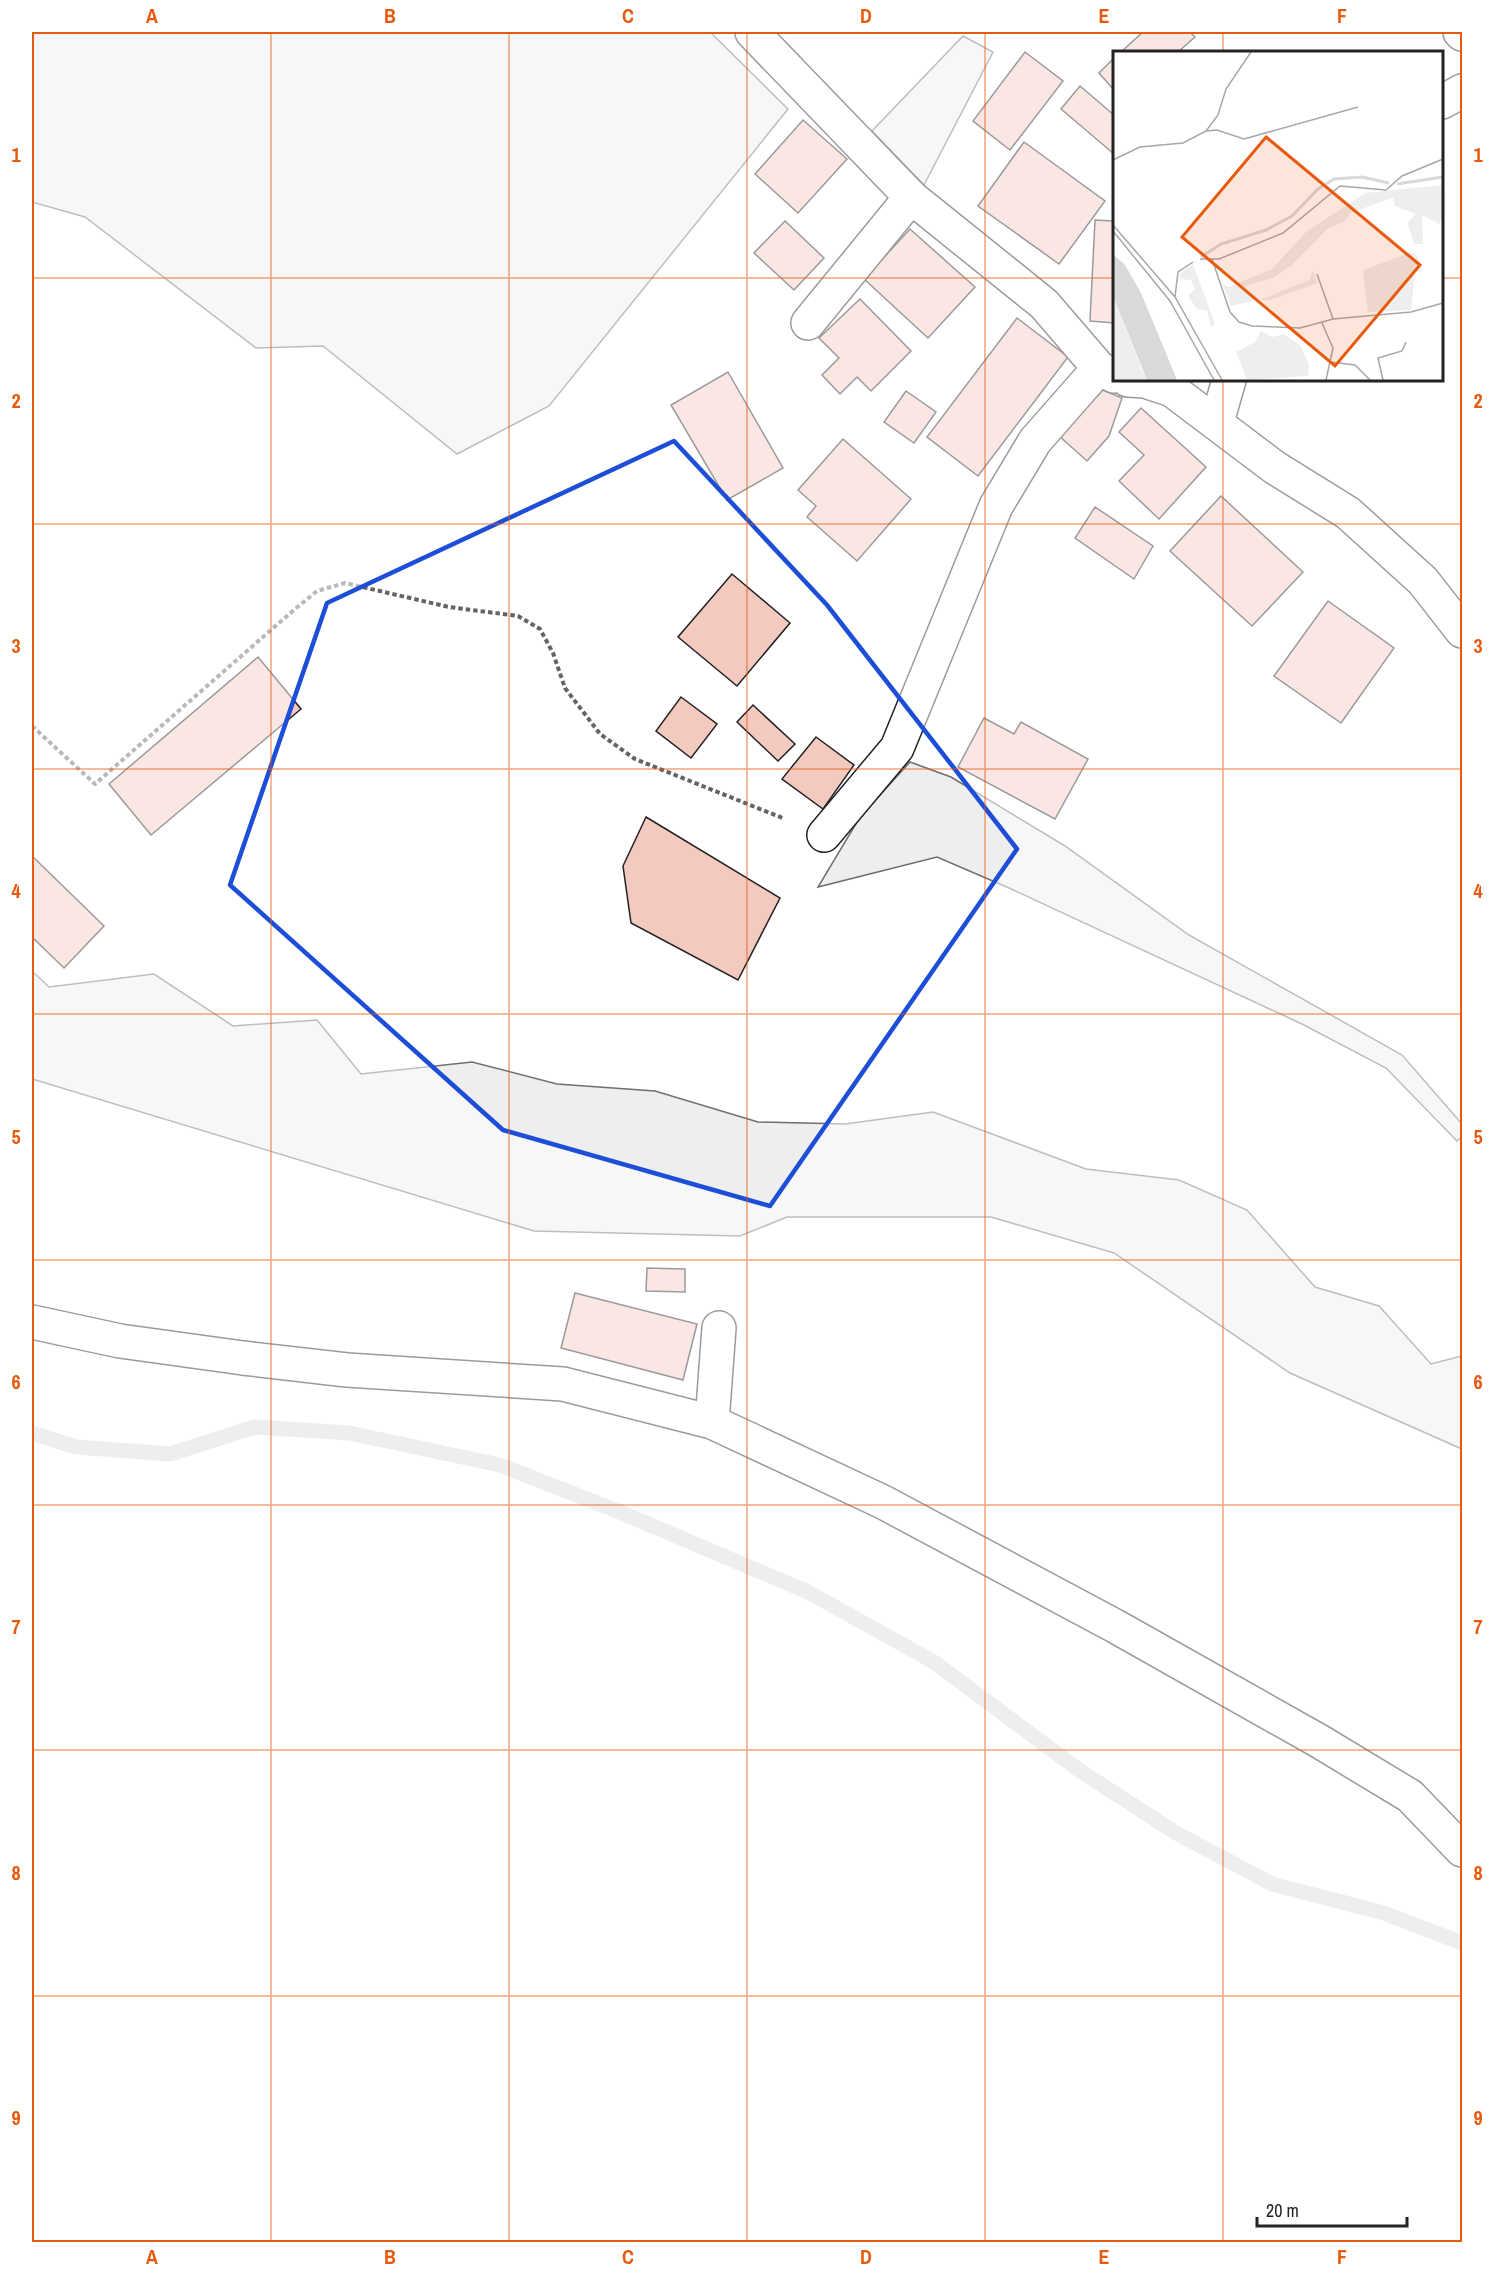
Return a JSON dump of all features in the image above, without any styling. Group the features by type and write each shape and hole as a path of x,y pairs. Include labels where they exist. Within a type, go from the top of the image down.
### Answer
{"street":[{"path":"752,32 911,197 1044,304 1113,373"},
{"path":"1443,101 1462,91"},
{"path":"808,323 911,197"},
{"path":"824,835 897,748 996,506 1035,441 1113,375"},
{"path":"1145,381 1172,390 1274,467 1348,513 1423,581 1462,631"},
{"path":"1217,422 1229,381"},
{"path":"32,1322 120,1341 346,1370 563,1384 712,1422 883,1502 1115,1626 1319,1741 1410,1796 1462,1848"},
{"path":"712,1422 719,1328"}],"path":[{"path":"32,726 94,784 302,603 317,591 345,583 449,607 518,616 540,629 553,653 565,688 600,734 609,741 635,759 824,835"}],"highlighted area":[{"path":"674,441 827,605 1017,849 770,1206 503,1130 230,885 327,603"}],"shaded area":[{"path":"32,32 710,32 788,109 549,406 457,454 323,346 256,348 85,217 32,202"},
{"path":"963,36 993,52 924,185 872,131"},
{"path":"910,762 951,777 1065,846 1189,935 1402,1055 1462,1124 1462,1137 1457,1141 1386,1068 1302,1024 937,857 818,887 860,817"},
{"path":"32,971 49,987 154,974 233,1026 317,1020 361,1074 472,1062 557,1084 655,1091 758,1122 845,1124 933,1112 1086,1169 1179,1180 1247,1210 1315,1287 1379,1306 1431,1364 1462,1356 1462,1449 1290,1373 1114,1253 991,1217 787,1217 740,1236 534,1231 32,1079"}],"building":[{"path":"1143,32 1190,32 1195,37 1179,51 1122,51"},
{"path":"1025,52 1063,81 1010,150 973,121"},
{"path":"1113,59 1113,89 1099,73"},
{"path":"1080,86 1113,114 1113,153 1061,109"},
{"path":"803,120 847,159 798,213 755,174"},
{"path":"1024,142 1105,201 1059,264 978,206"},
{"path":"1095,220 1113,221 1113,323 1090,321"},
{"path":"785,221 824,258 794,290 754,253"},
{"path":"910,229 975,287 928,338 864,279"},
{"path":"860,299 911,351 871,391 857,377 840,394 822,375 839,358 819,338"},
{"path":"1017,318 1068,357 978,476 927,437"},
{"path":"728,372 783,468 727,500 671,405"},
{"path":"1103,390 1122,398 1109,436 1087,461 1058,435"},
{"path":"906,391 936,412 914,443 884,422"},
{"path":"1141,408 1206,467 1159,519 1119,481 1144,455 1119,432"},
{"path":"843,439 911,499 857,561 807,517 816,506 798,490"},
{"path":"1221,496 1303,572 1252,626 1170,551"},
{"path":"1095,507 1153,546 1134,579 1075,538"},
{"path":"732,574 790,623 737,686 678,637"},
{"path":"1328,601 1394,648 1341,723 1274,676"},
{"path":"258,657 301,709 151,835 109,784"},
{"path":"681,697 717,724 691,758 656,731"},
{"path":"753,705 795,744 778,761 737,722"},
{"path":"984,718 1014,734 1021,722 1088,759 1055,819 958,767"},
{"path":"816,737 854,765 823,809 782,779"},
{"path":"646,817 780,898 738,980 631,923 623,866"},
{"path":"32,856 104,926 64,968 32,937"},
{"path":"647,1268 685,1269 685,1292 646,1291"},
{"path":"575,1293 697,1324 683,1380 561,1348"}],"waterway":[{"path":"32,1433 76,1447 170,1454 255,1427 349,1433 500,1465 615,1510 808,1592 934,1662 1079,1770 1176,1833 1272,1884 1384,1913 1462,1943"}]}
